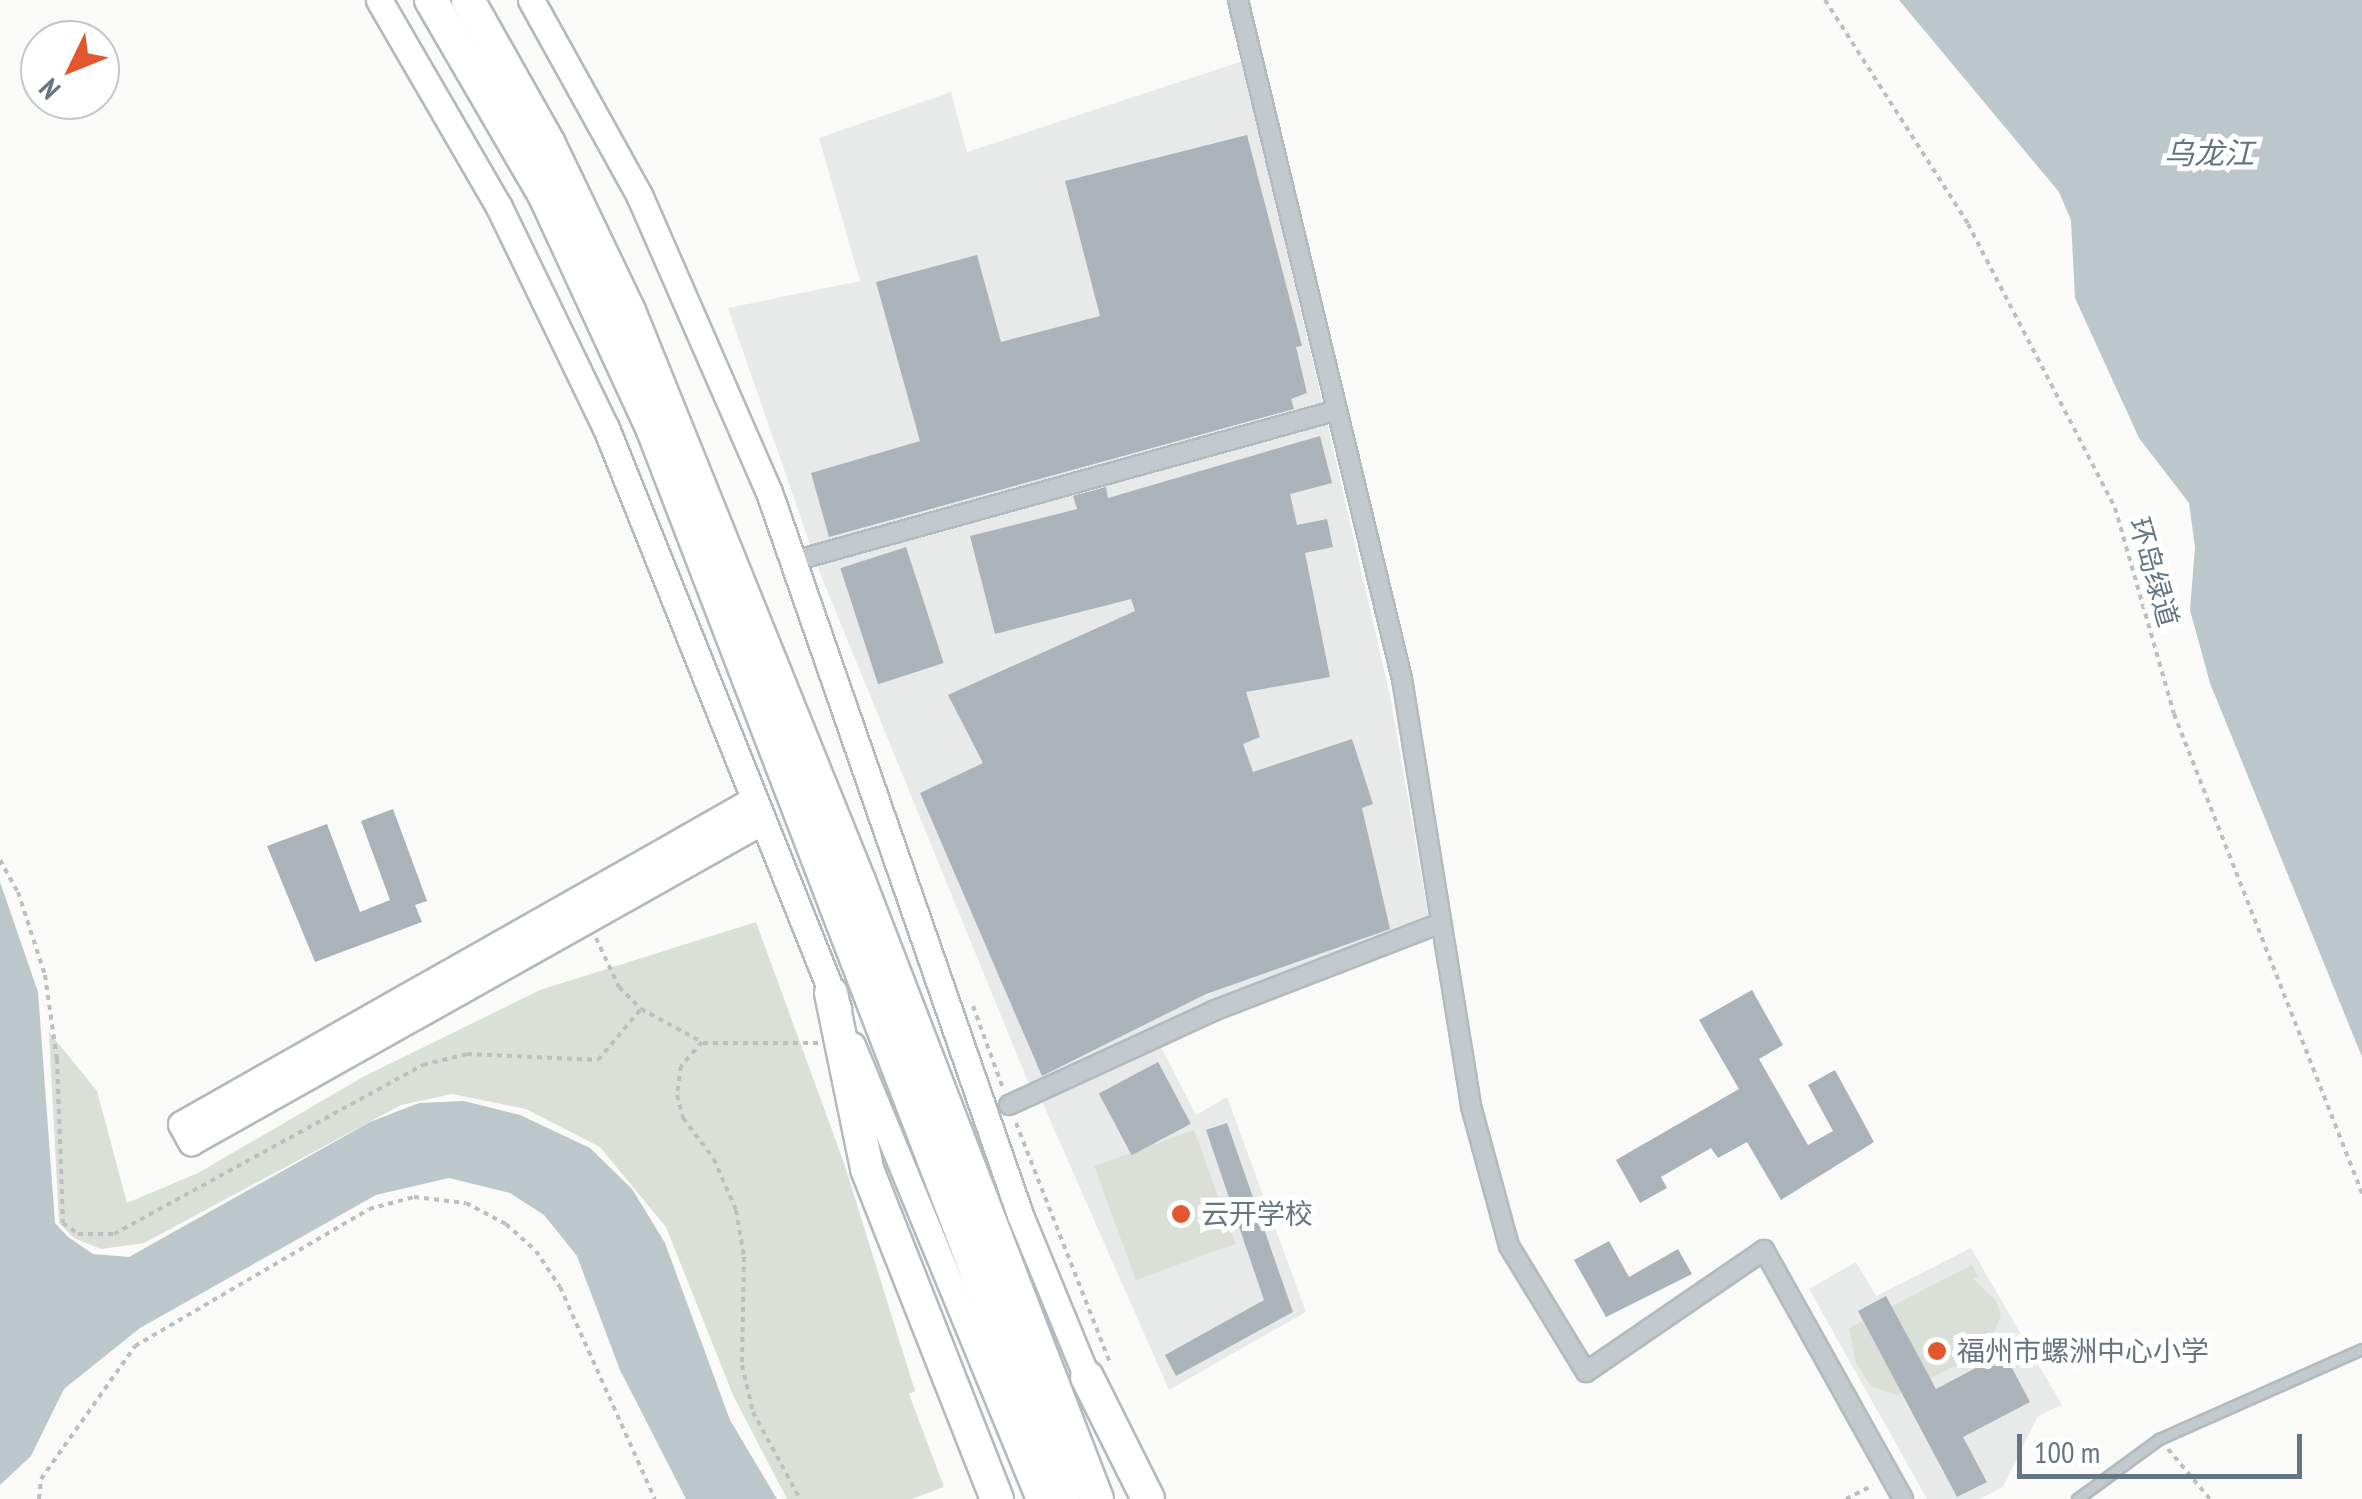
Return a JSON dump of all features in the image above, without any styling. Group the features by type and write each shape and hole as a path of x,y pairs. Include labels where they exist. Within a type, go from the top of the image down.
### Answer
{"highway":[{"path":"431,0 470,23 548,142 629,311 859,881 1097,1499"},
{"path":"470,23 653,430 1064,1499"},
{"path":"831,993 867,1168 997,1499"},
{"path":"1102,1378 1148,1499"}],"main road":[{"path":"379,0 466,146 556,318 648,524 757,811 1039,1499"},
{"path":"530,0 684,288 769,492 790,562 1020,1215 1102,1378 1135,1499"},
{"path":"757,811 587,918 191,1142 181,1124 757,811"}],"street":[{"path":"1238,0 1334,411 1402,679 1471,1106 1509,1246 1586,1372 1764,1250 1903,1499"},
{"path":"790,562 1334,411"},
{"path":"1009,1105 1229,1004 1441,923"}],"lane":[{"path":"2077,1499 2159,1438 2362,1349"}],"path":[{"name":"环岛绿道","path":"1825,0 1968,224 2116,508 2174,714 2362,1193"},
{"path":"0,860 18,892 46,976 56,1059 63,1223 78,1234 114,1234 424,1065 467,1054 598,1060 641,1009"},
{"path":"587,918 619,988 641,1009 702,1042 818,1042"},
{"path":"968,995 1102,1378"},
{"path":"702,1042 681,1066 677,1095 683,1118 714,1159 736,1210 744,1257 742,1365 753,1412 800,1499"},
{"path":"39,1499 41,1479 135,1346 369,1209 414,1197 466,1202 536,1251 560,1287 654,1499"},
{"path":"2159,1438 2210,1499"},
{"path":"1846,1499 1890,1476"}],"shaded area":[{"path":"1243,61 1390,695 1429,920 1031,1089 820,573 728,308 860,281 819,138 951,92 967,152"},
{"path":"756,922 844,1163 915,1391 909,1394 944,1487 912,1499 787,1499 733,1395 666,1227 600,1147 526,1109 452,1094 401,1105 144,1243 101,1249 74,1238 59,1223 49,1032 97,1091 127,1203 198,1173 363,1077 540,990"},
{"name":"云开学校","path":"1160,1045 1196,1115 1227,1097 1306,1312 1169,1390 1039,1095"},
{"path":"1194,1130 1235,1244 1136,1280 1094,1166"},
{"name":"福州市螺洲中心小学","path":"1971,1248 2062,1405 2038,1416 2003,1487 1979,1499 1927,1499 1809,1289 1856,1262 1876,1296"},
{"path":"1972,1265 1978,1276 1973,1279 1996,1300 2001,1315 1987,1350 1897,1395 1871,1386 1856,1363 1849,1328"}],"water":[{"name":"乌龙江","path":"1899,0 2362,0 2362,1057 2210,683 2190,610 2195,547 2189,503 2139,438 2075,298 2071,220 2059,192"},
{"path":"0,882 38,992 55,1223 68,1237 93,1254 129,1257 370,1122 419,1103 464,1101 520,1115 590,1148 632,1189 665,1243 730,1420 777,1499 686,1499 620,1370 577,1256 544,1215 510,1193 449,1178 376,1195 140,1328 64,1389 31,1456 0,1485"}],"building":[{"path":"1247,135 1302,346 1296,347 1307,393 1291,399 1294,409 829,537 811,473 920,441 876,282 977,255 1001,342 1100,316 1065,181"},
{"path":"1320,436 1332,483 1290,494 1297,525 1327,519 1333,547 1305,553 1330,677 1246,692 1260,737 1243,744 1253,772 1352,739 1373,804 1362,808 1390,929 1206,994 1042,1076 920,793 983,763 948,695 1135,611 1131,599 995,634 970,536 1077,509 1073,496 1106,487 1108,498"},
{"path":"906,547 944,663 878,684 840,568"},
{"path":"393,809 427,901 415,905 422,922 315,962 267,846 327,824 360,912 390,900 361,821"},
{"path":"1752,990 1783,1045 1759,1059 1808,1145 1833,1131 1808,1085 1835,1070 1874,1142 1781,1200 1747,1142 1718,1158 1711,1148 1661,1177 1667,1188 1640,1203 1616,1160 1739,1089 1699,1020"},
{"path":"1158,1062 1191,1124 1132,1155 1099,1093"},
{"path":"1227,1123 1293,1312 1176,1376 1165,1355 1264,1300 1206,1130"},
{"path":"1609,1241 1629,1277 1678,1249 1692,1274 1606,1317 1574,1260"},
{"path":"1886,1296 1936,1389 2004,1353 2030,1402 1963,1437 1987,1482 1957,1497 1858,1311"}],"place":[{"name":"云开学校","path":"1181,1214"},
{"name":"福州市螺洲中心小学","path":"1937,1351"}]}
